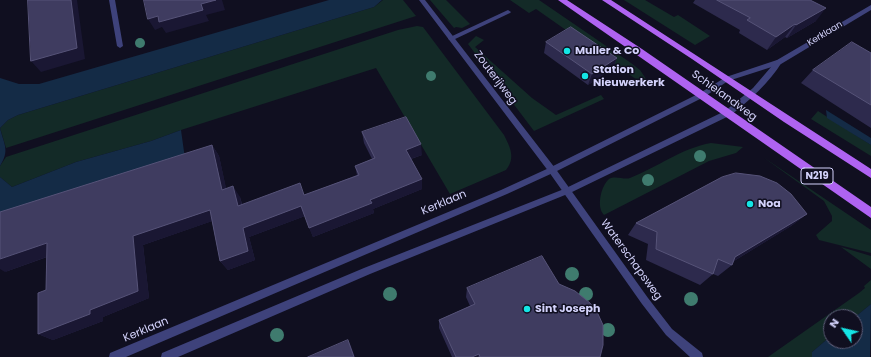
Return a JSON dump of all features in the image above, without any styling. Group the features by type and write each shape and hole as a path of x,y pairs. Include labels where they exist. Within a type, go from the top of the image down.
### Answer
{"main road":[{"name":"Schielandweg","path":"562,0 728,113 871,214"},
{"name":"Schielandweg","path":"606,0 871,174"}],"street":[{"path":"112,0 120,46"},
{"name":"Zouterijweg","path":"422,0 552,170"},
{"name":"Kerklaan","path":"114,357 552,170 702,95 728,79 779,62 871,7"},
{"path":"451,38 508,12"},
{"name":"Kerklaan","path":"166,357 375,268 567,191 728,113 751,96 768,78 779,62"},
{"name":"Waterschapsweg","path":"552,170 644,301 669,332 698,357"}],"green space":[{"path":"383,0 403,0 416,16 6,148 0,128 8,120 18,115 374,7"},
{"path":"430,0 446,0 470,24 462,28 454,28"},
{"path":"510,0 539,0 631,63 640,70 646,79 640,82 536,9 529,13"},
{"path":"624,0 645,0 674,17 678,15 710,36 695,45"},
{"path":"417,26 423,27 504,135 511,152 511,161 506,170 450,194 376,68 181,130 151,141 76,162 12,187 0,177 0,166 6,157 398,30"},
{"path":"476,36 484,40 475,47 532,98 556,115 601,95 604,99 534,131 468,44"},
{"path":"818,111 871,145 871,156 811,119"},
{"path":"711,143 743,147 736,153 709,161 604,215 600,207 600,197 606,182 609,179 614,177 630,178 680,153 700,145"},
{"path":"763,157 871,230 871,253 819,240 816,235 832,221 832,216 824,201"},
{"path":"841,247 871,256 871,269"},
{"path":"871,280 871,304 863,310 863,309 836,309 859,293 865,288 864,286"},
{"path":"823,318 823,343 812,352 812,357 768,357"}],"water":[{"path":"329,0 382,0 374,7 18,115 8,120 0,128 0,78 19,84 39,84"},
{"path":"826,110 871,138 871,145 827,118"},
{"path":"0,128 5,147 5,156 0,166"},
{"path":"181,130 186,166 0,221 0,177 12,187 76,162 151,141"},
{"path":"871,304 870,357 812,357 812,352 823,343 823,349 863,349 863,310"}],"building":[{"path":"28,0 71,0 77,48 31,61"},
{"path":"144,0 216,0 201,4 203,10 159,22 158,16 148,19"},
{"path":"717,0 810,0 826,8 796,25 795,24 776,37 747,20 750,18"},
{"path":"571,27 617,58 592,74 546,42"},
{"path":"852,42 871,53 871,105 813,70"},
{"path":"406,117 421,144 406,150 422,179 370,200 372,203 309,228 301,206 243,228 248,251 220,261 210,210 133,236 138,291 90,310 90,314 38,334 38,293 46,290 47,243 0,259 0,212 212,145 222,190 233,186 238,206 300,183 304,195 359,175 355,166 375,158 362,132"},
{"path":"736,173 760,176 777,183 791,194 807,214 735,257 732,265 718,259 713,274 656,249 657,232 636,223 722,177"},
{"name":"Sint Joseph","path":"542,256 559,284 575,291 590,303 598,314 603,325 603,345 600,357 480,357 479,354 472,357 456,357 439,320 475,304 467,288"},
{"path":"348,340 354,357 308,357"}],"place":[{"name":"Muller & Co","path":"567,51"},
{"name":"Station Nieuwerkerk","path":"585,76"},
{"name":"Noa","path":"750,204"},
{"name":"Sint Joseph","path":"527,309"}]}
